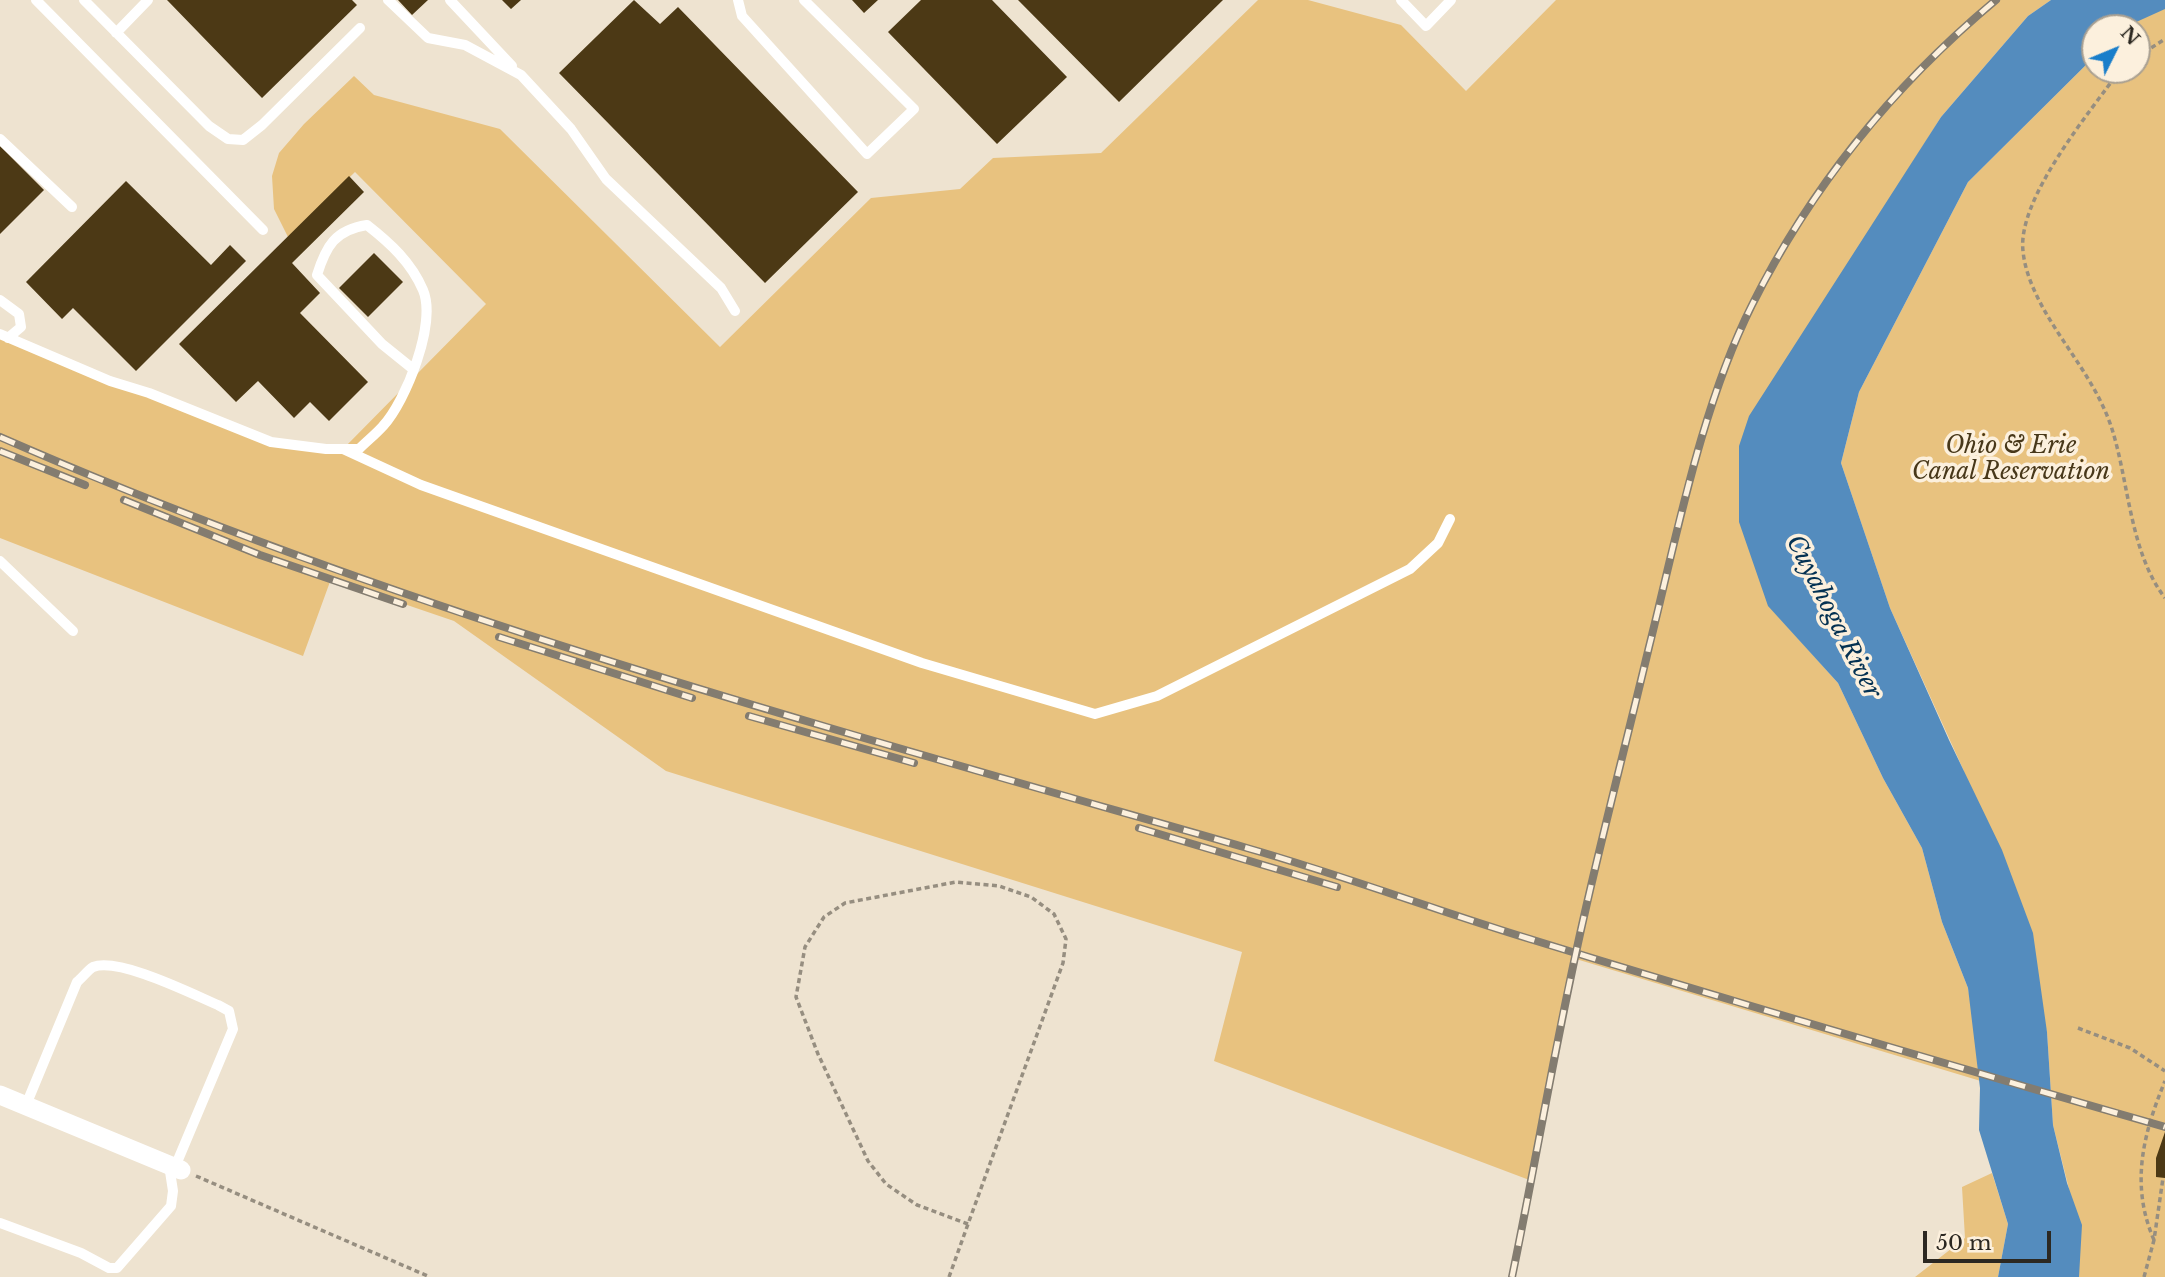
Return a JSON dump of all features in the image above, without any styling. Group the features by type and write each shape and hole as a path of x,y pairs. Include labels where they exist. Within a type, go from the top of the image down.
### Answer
{"street":[{"path":"0,1095 175,1167"}],"lane":[{"path":"36,0 263,230"},
{"path":"84,0 209,125 228,139 243,140 262,125 360,28"},
{"path":"116,33 148,0"},
{"path":"388,0 428,38 465,46 521,75"},
{"path":"450,0 571,130 606,179 721,288 735,311"},
{"path":"738,0 743,16 867,153 914,109 804,0"},
{"path":"1401,0 1426,26 1451,0"},
{"path":"0,139 72,207"},
{"path":"4,336 110,381 149,393 271,442 359,449 383,426 396,408 413,369 427,316 424,292 411,267 392,245 368,225 351,227 326,248 317,275 382,344 413,369"},
{"path":"0,300 19,314 21,327 4,336"},
{"path":"343,449 421,485 909,658 1095,714 1157,696 1410,569 1438,543 1450,519"},
{"path":"0,561 73,631"},
{"path":"0,1223 81,1253 109,1268 117,1268 171,1206 175,1167 233,1029 229,1011 134,970 112,965 93,967 77,982 26,1105"}],"path":[{"path":"2110,84 2035,197 2027,219 2022,248 2028,274 2046,313 2095,390 2111,426 2145,562 2165,598"},
{"path":"949,1277 1063,963 1066,939 1054,914 1031,897 999,886 956,881 845,903 824,917 806,947 796,997 800,1008 818,1054 868,1161 886,1184 917,1205 968,1224"},
{"path":"2077,1028 2130,1048 2165,1071"},
{"path":"2154,1240 2148,1227 2140,1179 2144,1144 2165,1081"},
{"path":"175,1167 430,1277"},
{"path":"2144,1277 2154,1240 2163,1178"}],"green space":[{"path":"1258,0 1308,0 1401,25 1466,91 1556,0 2051,0 2028,16 1941,117 1860,247 1768,605 1838,683 1883,778 1922,848 1942,922 1968,988 1984,1082 1576,959 1532,1181 1214,1061 1242,952 666,771 454,621 331,579 303,656 0,538 0,334 271,442 343,449 486,304 355,172 288,237 274,209 272,176 279,153 304,124 354,76 374,95 500,129 720,347 871,198 960,189 993,158 1101,153"},
{"name":"Ohio & Erie Canal Reservation","path":"2165,7 2165,1277 2070,1277 2069,1189 2053,1125 2047,1032 1963,769 1890,608 1841,463 1859,392 1968,182 2081,70 2081,84 2151,84 2151,14"},
{"path":"1992,1173 2008,1224 1998,1277 1915,1277 1965,1238 1962,1187"}],"water":[{"name":"Cuyahoga River","path":"2051,0 2165,0 2165,9 2151,15 2081,14 2081,70 1968,182 1859,392 1841,463 1890,608 2002,850 2033,933 2047,1032 2053,1125 2067,1183 2082,1225 2079,1277 1998,1277 2008,1224 1979,1130 1980,1088 1968,988 1942,922 1922,848 1883,778 1838,683 1768,606 1739,522 1739,446 1749,416 1941,117 2028,16"}],"building":[{"path":"167,0 352,0 357,5 262,98"},
{"path":"398,0 428,0 412,15"},
{"path":"502,0 521,0 511,9"},
{"path":"634,0 660,24 678,7 858,192 765,283 559,73"},
{"path":"852,0 878,0 864,13"},
{"path":"921,0 992,0 1067,77 997,144 888,32"},
{"path":"1018,0 1223,0 1119,102"},
{"path":"0,146 44,190 0,234"},
{"path":"349,176 364,192 292,263 320,293 300,313 368,382 329,421 310,402 294,418 258,381 236,402 179,344"},
{"path":"126,181 211,265 230,245 246,261 136,371 73,308 62,319 26,282"},
{"path":"374,253 403,282 368,317 339,288"},
{"path":"2165,1132 2165,1178 2156,1177 2156,1158"}],"railway":[{"path":"1512,1277 1565,1003 1593,879 1680,516 1718,386 1734,344 1775,261 1828,179 1890,102 1959,32 1996,0"},
{"path":"0,437 152,500 305,558 616,663 1283,858 1494,928 2165,1127"},
{"path":"0,451 85,485"},
{"path":"124,500 260,555 403,604"},
{"path":"499,637 692,698"},
{"path":"749,716 914,763"},
{"path":"1139,828 1337,887"}]}
